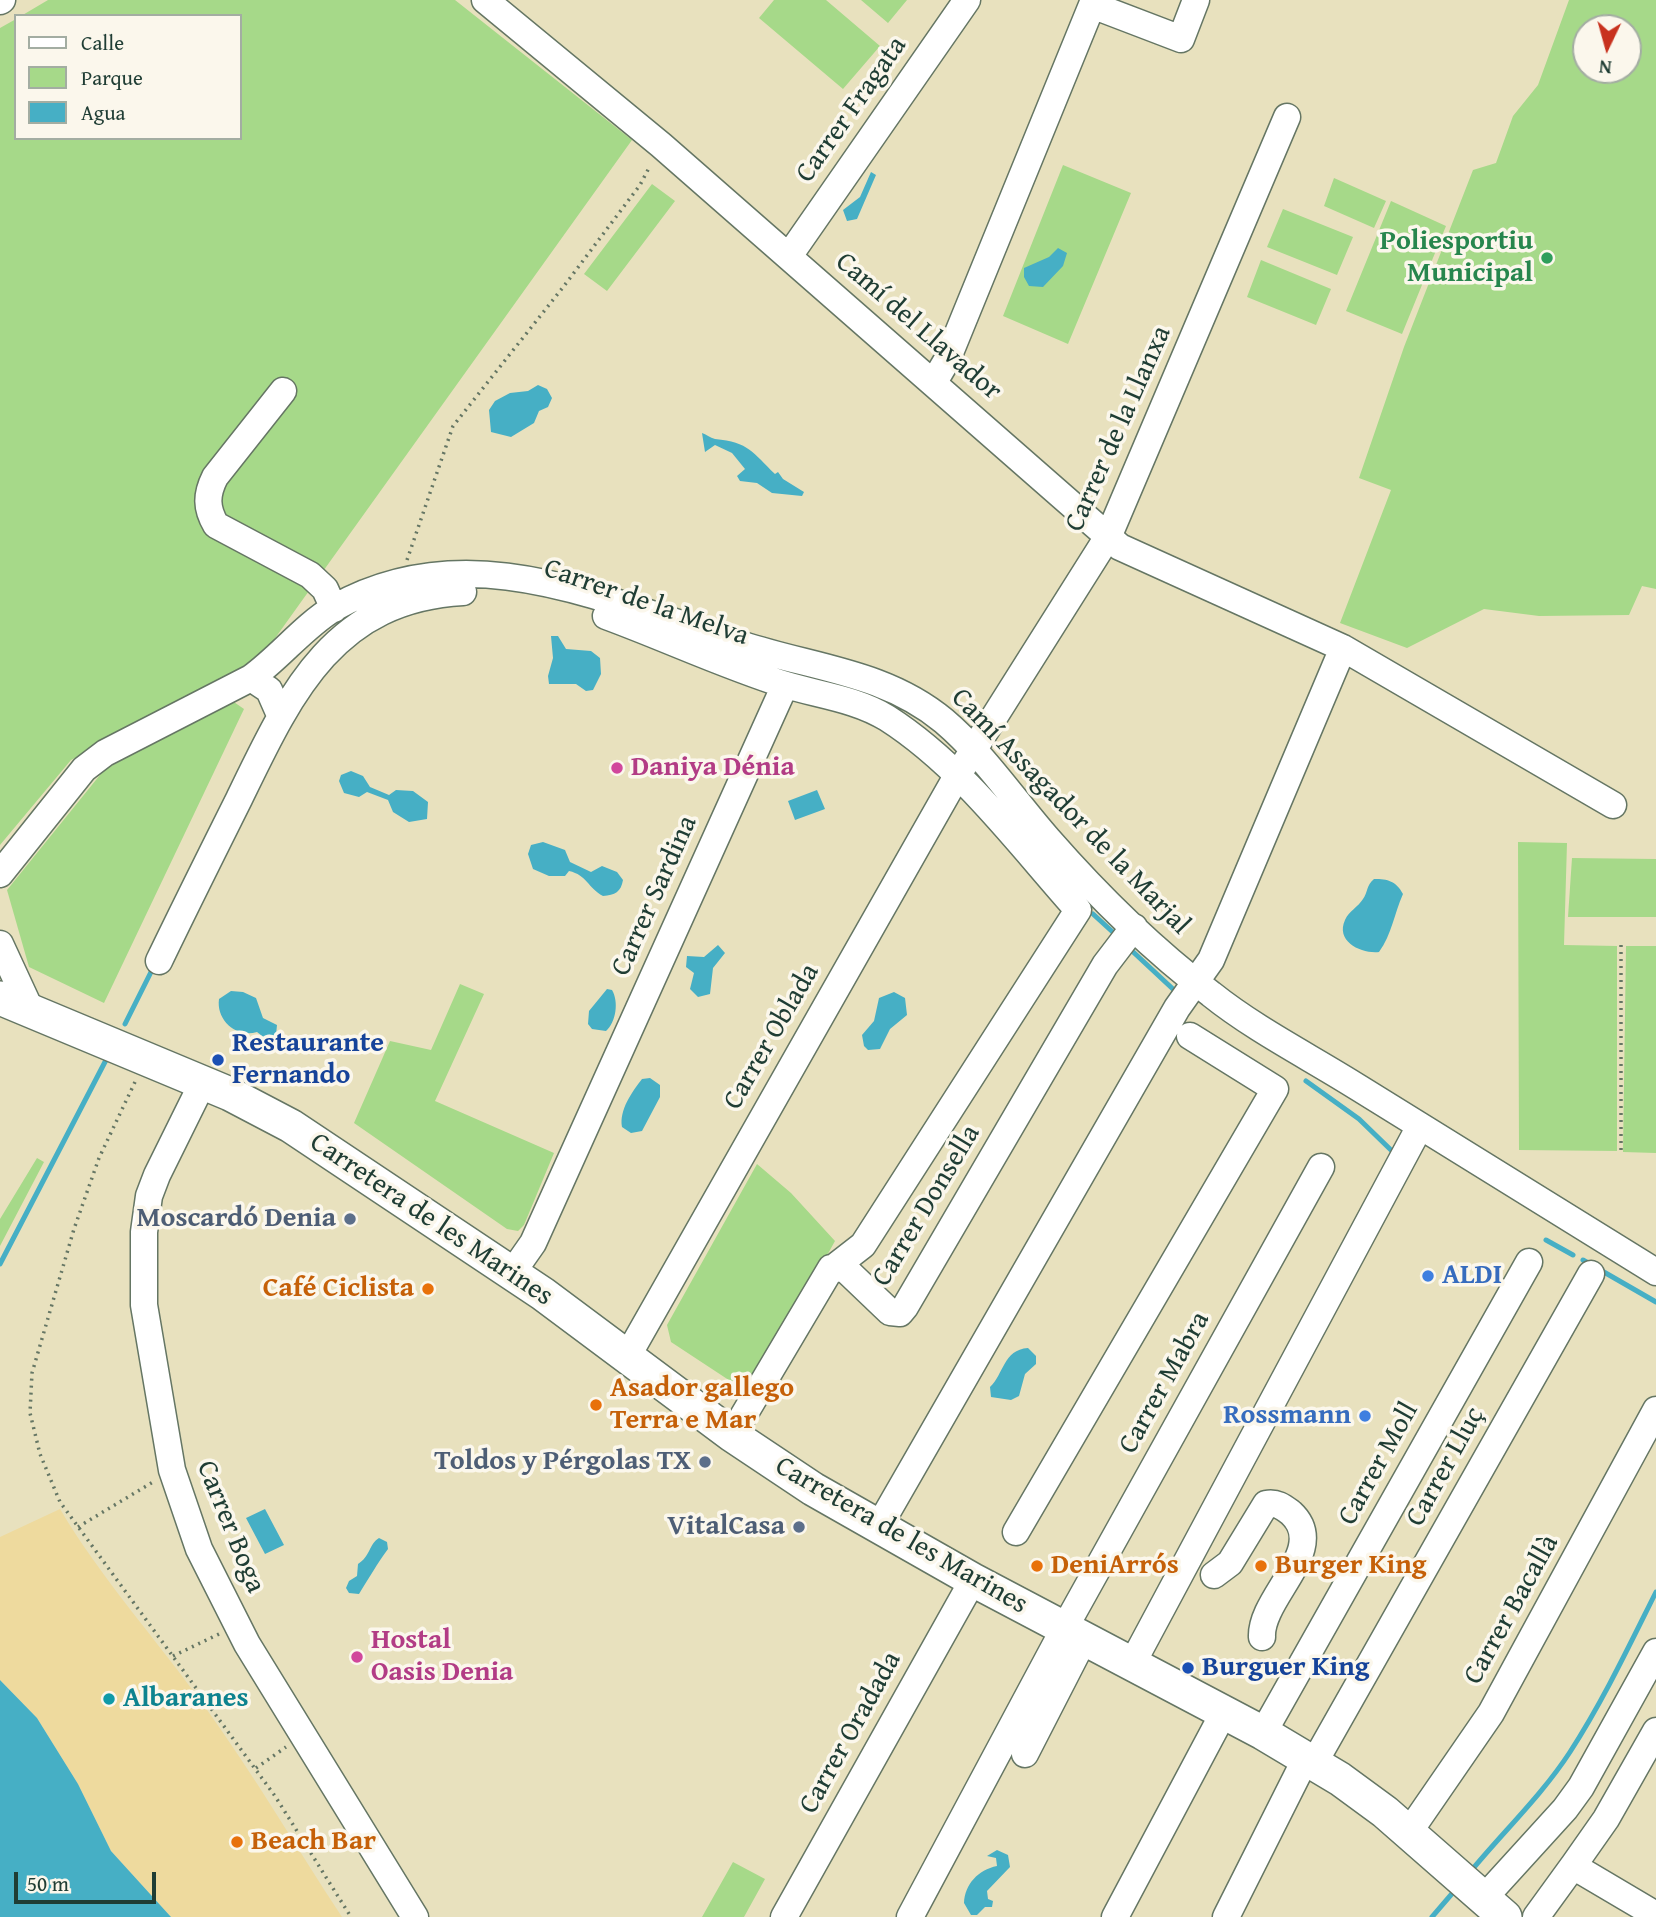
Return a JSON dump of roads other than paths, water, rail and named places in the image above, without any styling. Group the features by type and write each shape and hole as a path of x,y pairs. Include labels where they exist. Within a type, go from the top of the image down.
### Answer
{"main road":[{"name":"Carretera de les Marines","path":"0,999 203,1082 291,1126 512,1273 732,1435 813,1489 972,1580 1310,1760 1363,1795 1409,1832 1482,1899"}],"street":[{"name":"Camí del Llavador","path":"485,0 661,145 1120,547 1343,648 1613,805"},
{"name":"Carrer Fragata","path":"789,256 967,0"},
{"path":"934,382 947,360 1092,5 1181,39 1196,0"},
{"name":"Carrer de la Llanxa","path":"975,750 1109,535 1287,117"},
{"path":"0,874 93,760 251,678 334,609 325,589 310,575 216,525 208,512 208,491 215,477 283,391"},
{"name":"Camí Assagador de la Marjal","path":"334,609 398,584 440,575 497,575 577,589 746,646 879,682 926,707 975,750 1046,837 1134,927 1218,1000 1656,1272"},
{"name":"Carrer de la Melva","path":"159,961 280,715 320,659 335,642 362,622 418,599 460,592 509,592 569,605 785,685"},
{"path":"878,1528 1177,1008 1211,960 1343,648"},
{"path":"251,678 270,690 280,715"},
{"path":"785,685 838,699 884,716 931,751 957,776 1078,910 863,1245 836,1266"},
{"name":"Carrer Sardina","path":"512,1273 533,1242 785,685"},
{"name":"Carrer Oblada","path":"627,1357 957,776 975,750"},
{"name":"Carrer Donsella","path":"732,1435 831,1268 836,1266 845,1269 890,1312 900,1312 1105,965 1134,927"},
{"path":"0,949 31,1011"},
{"path":"1016,1532 1275,1089 1275,1070 1177,1008"},
{"path":"1191,1036 1275,1089"},
{"name":"Carrer Boga","path":"203,1082 157,1175 149,1196 144,1232 144,1305 172,1470 199,1549 237,1625 415,1917"},
{"path":"1132,1664 1420,1126"},
{"name":"Carrer Mabra","path":"1067,1630 1321,1167"},
{"name":"Carrer Moll","path":"1263,1733 1529,1262"},
{"name":"Carrer Lluç","path":"1226,1917 1310,1760 1591,1274"},
{"name":"Carrer Bacallà","path":"1409,1832 1491,1713 1656,1410"},
{"path":"1214,1574 1230,1563 1266,1504 1282,1506 1294,1517 1304,1540 1301,1554 1261,1622 1262,1637"},
{"name":"Carrer Oradada","path":"784,1917 972,1580"},
{"path":"1025,1754 1067,1630"},
{"path":"890,1917 1067,1630"},
{"path":"910,1917 1067,1630"},
{"path":"1482,1899 1565,1809 1581,1787 1656,1652"},
{"path":"1115,1917 1224,1712"},
{"path":"1536,1917 1606,1819 1656,1731"},
{"path":"1573,1866 1656,1915"}],"water":[{"path":"871,172 876,175 857,219 847,221 843,210 860,197"},
{"path":"1058,248 1067,253 1063,266 1043,287 1029,286 1024,277 1024,268 1049,257"},
{"path":"538,385 547,389 552,398 548,407 539,411 534,423 511,437 491,432 489,410 495,401 510,393 528,391"},
{"path":"702,433 750,450 775,474 778,472 783,479 804,492 802,496 772,493 757,483 740,481 737,476 745,469 732,453 715,445 705,452"},
{"path":"551,636 558,636 566,649 591,651 600,658 601,674 593,690 586,691 576,684 549,684 548,676 553,658"},
{"path":"351,771 363,776 370,787 389,795 396,790 413,791 428,802 427,819 409,822 393,812 388,800 367,792 359,797 344,793 339,781 341,775"},
{"path":"817,790 825,809 795,820 788,801"},
{"path":"543,842 565,850 570,862 591,872 602,866 617,872 623,880 621,887 614,894 603,896 575,873 569,871 565,876 549,876 533,869 528,854 531,845"},
{"path":"1374,879 1391,882 1403,894 1390,931 1379,952 1365,951 1352,945 1344,935 1343,928 1345,920 1363,899"},
{"path":"718,945 725,953 713,968 710,994 698,997 690,989 694,973 686,967 687,956 704,957"},
{"path":"607,989 612,990 614,995 614,1017 606,1031 592,1029 588,1024 589,1011"},
{"path":"231,991 243,992 256,998 263,1018 277,1025 276,1035 266,1039 257,1032 242,1032 229,1026 221,1014 219,999"},
{"path":"894,992 905,998 907,1015 890,1029 880,1049 868,1050 864,1046 862,1035 874,1021 879,998"},
{"path":"650,1078 660,1085 660,1097 642,1131 631,1133 622,1127 624,1108 642,1079"},
{"path":"1028,1348 1036,1356 1036,1364 1025,1374 1019,1396 1011,1400 991,1397 990,1387 1009,1358 1013,1353"},
{"path":"265,1509 284,1545 265,1554 246,1518"},
{"path":"379,1538 387,1542 388,1549 359,1594 349,1593 346,1588 349,1581 357,1576 358,1564"},
{"path":"0,1680 37,1718 78,1784 111,1851 171,1917 0,1917"},
{"path":"997,1850 1008,1855 1010,1867 987,1891 988,1899 993,1901 992,1907 985,1907 977,1915 971,1915 964,1903 967,1890 978,1874 997,1866 996,1858 987,1856"}],"waterway":[{"path":"1093,914 1116,935"},
{"path":"1130,949 1174,990"},
{"path":"125,1024 154,966"},
{"path":"0,1264 106,1060"},
{"path":"1306,1081 1359,1119 1392,1151"},
{"path":"1546,1240 1573,1255"},
{"path":"1583,1260 1656,1302"},
{"path":"1471,1871 1535,1798 1570,1752 1605,1693 1656,1592"},
{"path":"1432,1917 1456,1889"}],"place":[{"name":"Poliesportiu Municipal","path":"1547,258"},
{"name":"Daniya Dénia","path":"617,768"},
{"name":"Restaurante Fernando","path":"218,1060"},
{"name":"Moscardó Denia","path":"350,1219"},
{"name":"ALDI","path":"1428,1276"},
{"name":"Café Ciclista","path":"428,1289"},
{"name":"Asador gallego Terra e Mar","path":"596,1405"},
{"name":"Rossmann","path":"1365,1416"},
{"name":"Toldos y Pérgolas TX","path":"705,1462"},
{"name":"VitalCasa","path":"799,1527"},
{"name":"DeniArrós","path":"1037,1566"},
{"name":"Burger King","path":"1261,1566"},
{"name":"Hostal Oasis Denia","path":"357,1657"},
{"name":"Burguer King","path":"1188,1668"},
{"name":"Albaranes","path":"109,1699"},
{"name":"Beach Bar","path":"237,1842"}]}
